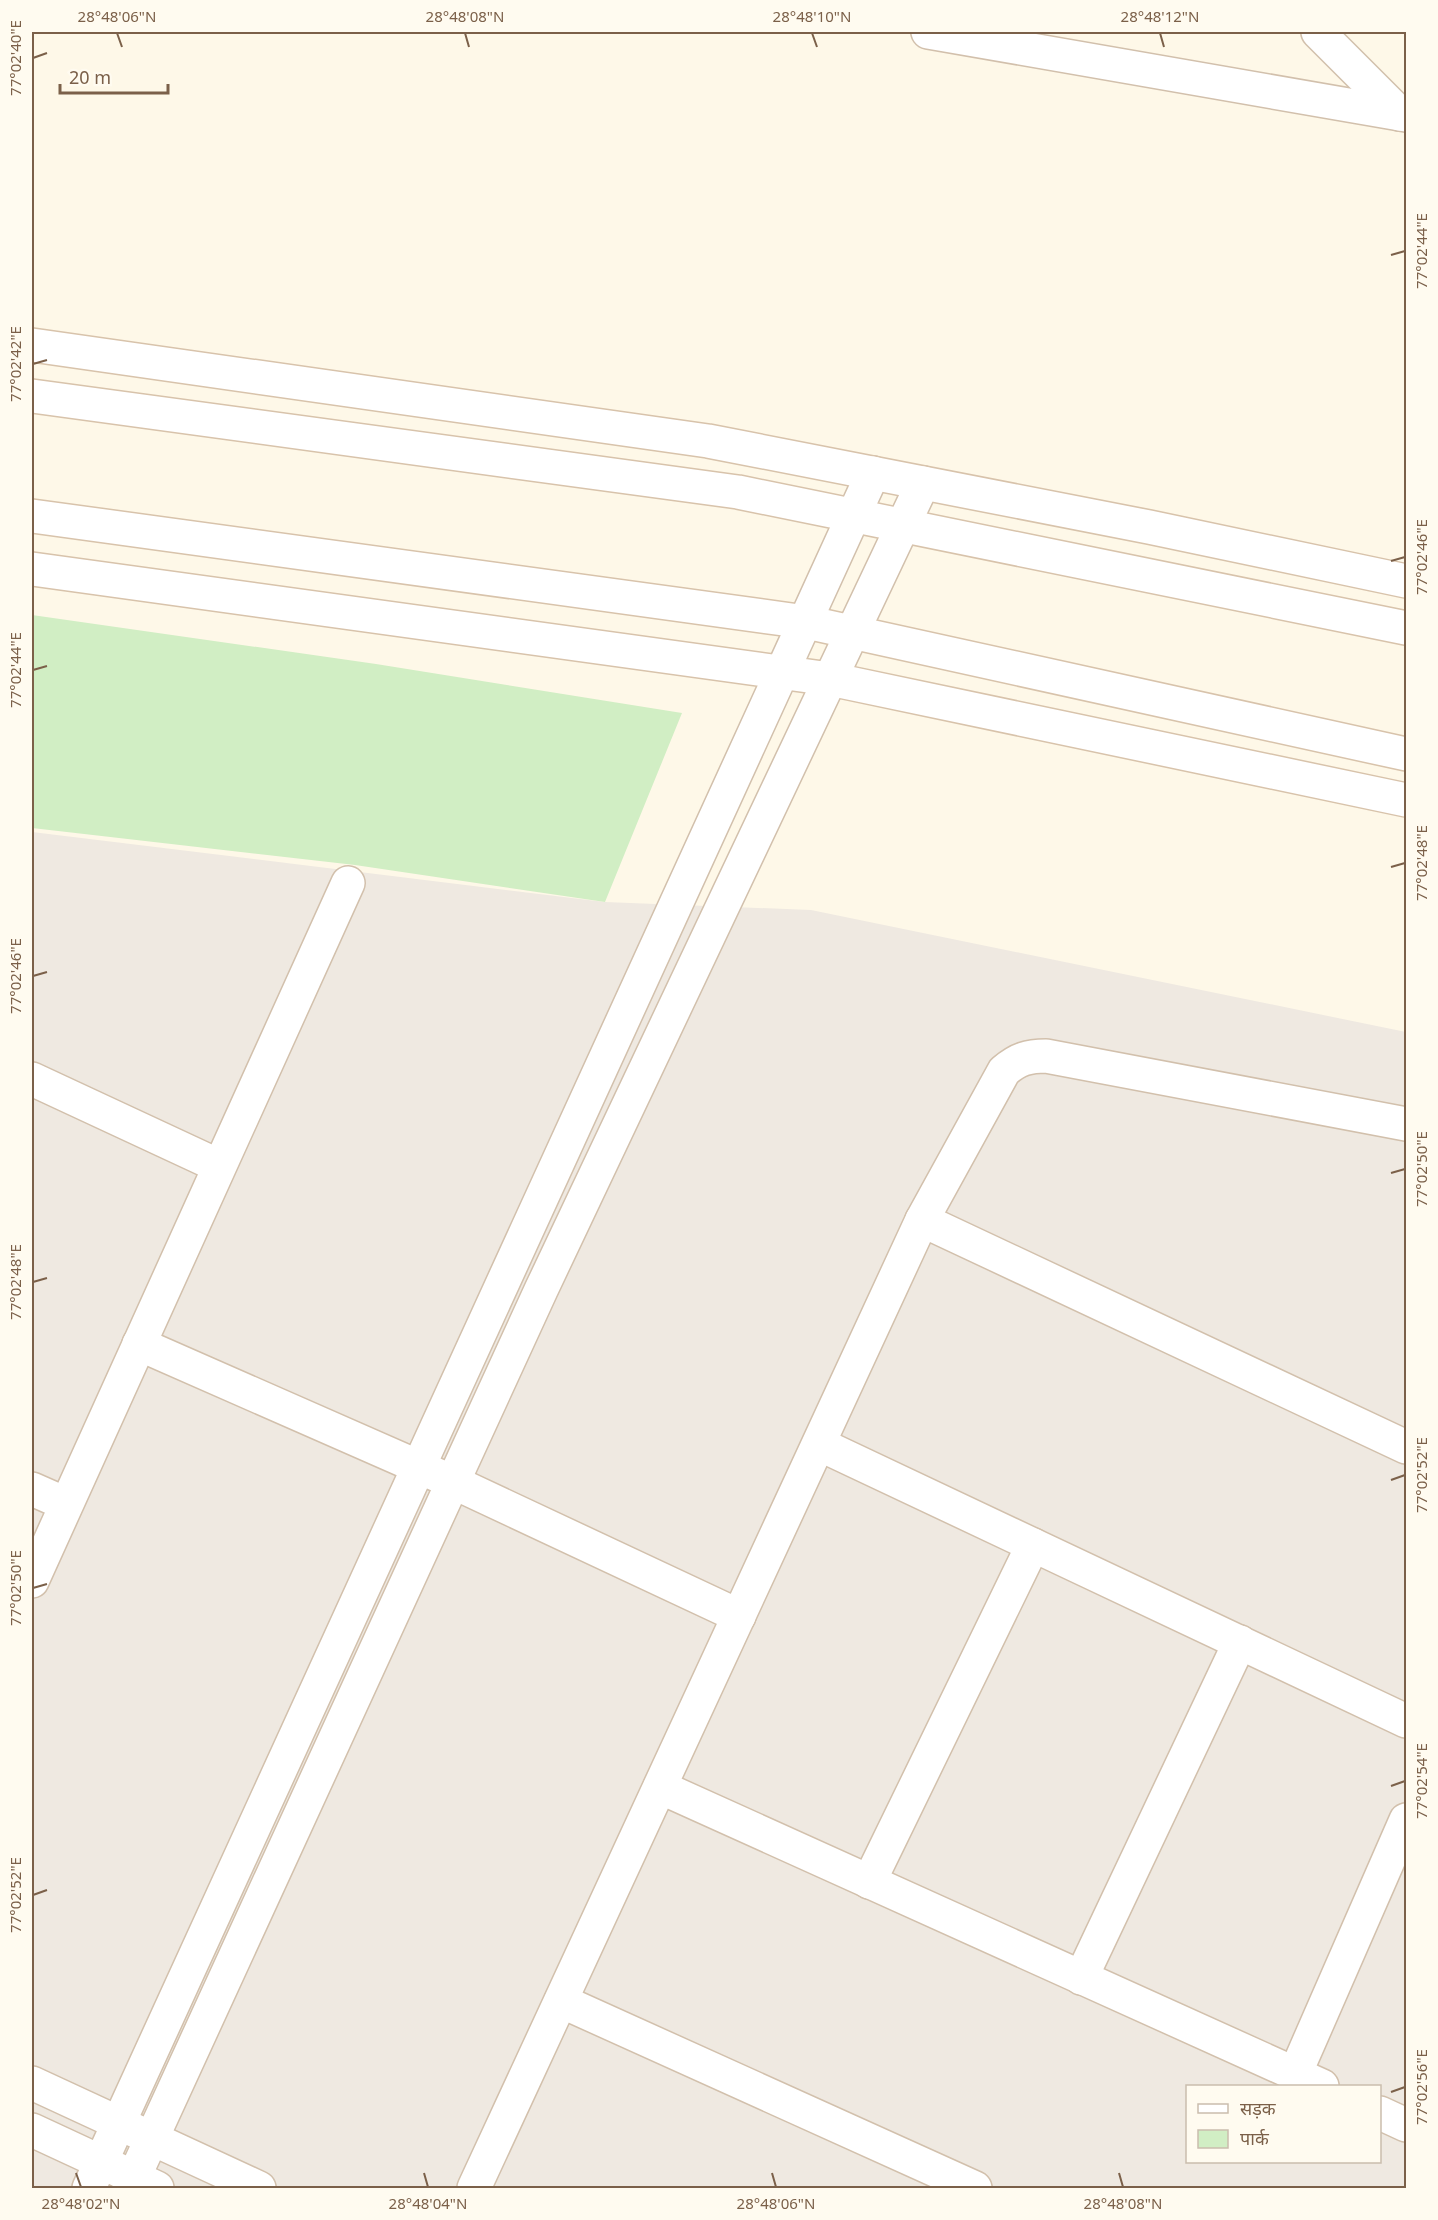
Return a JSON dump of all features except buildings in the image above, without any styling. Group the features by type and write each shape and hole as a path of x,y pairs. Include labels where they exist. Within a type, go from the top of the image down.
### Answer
{"street":[{"path":"928,32 1403,114"},
{"path":"1317,32 1403,114"},
{"path":"32,345 708,441 1149,527 1407,581"},
{"path":"32,396 738,492 1407,628"},
{"path":"95,2175 873,473"},
{"path":"32,2130 95,2175 140,2185 151,2139 551,1268 922,483"},
{"path":"32,516 806,622 1407,754"},
{"path":"32,569 830,679 1407,800"},
{"path":"32,1581 348,883"},
{"path":"474,2188 922,1220 1004,1071 1027,1056 1046,1056 1407,1124"},
{"path":"32,1079 219,1166"},
{"path":"922,1220 1398,1440"},
{"path":"139,1344 453,1482 739,1616"},
{"path":"819,1444 1407,1721"},
{"path":"32,1489 66,1504"},
{"path":"869,1882 1033,1545"},
{"path":"1081,1978 1240,1642"},
{"path":"660,1787 1309,2080 1407,1820"},
{"path":"561,2001 975,2188"},
{"path":"32,2083 259,2188"},
{"path":"1381,2113 1407,2125"}],"shaded area":[{"path":"32,832 605,902 811,910 1406,1032 1406,2188 32,2188"}],"green space":[{"path":"32,615 376,664 682,713 605,902 355,865 32,828"}]}
